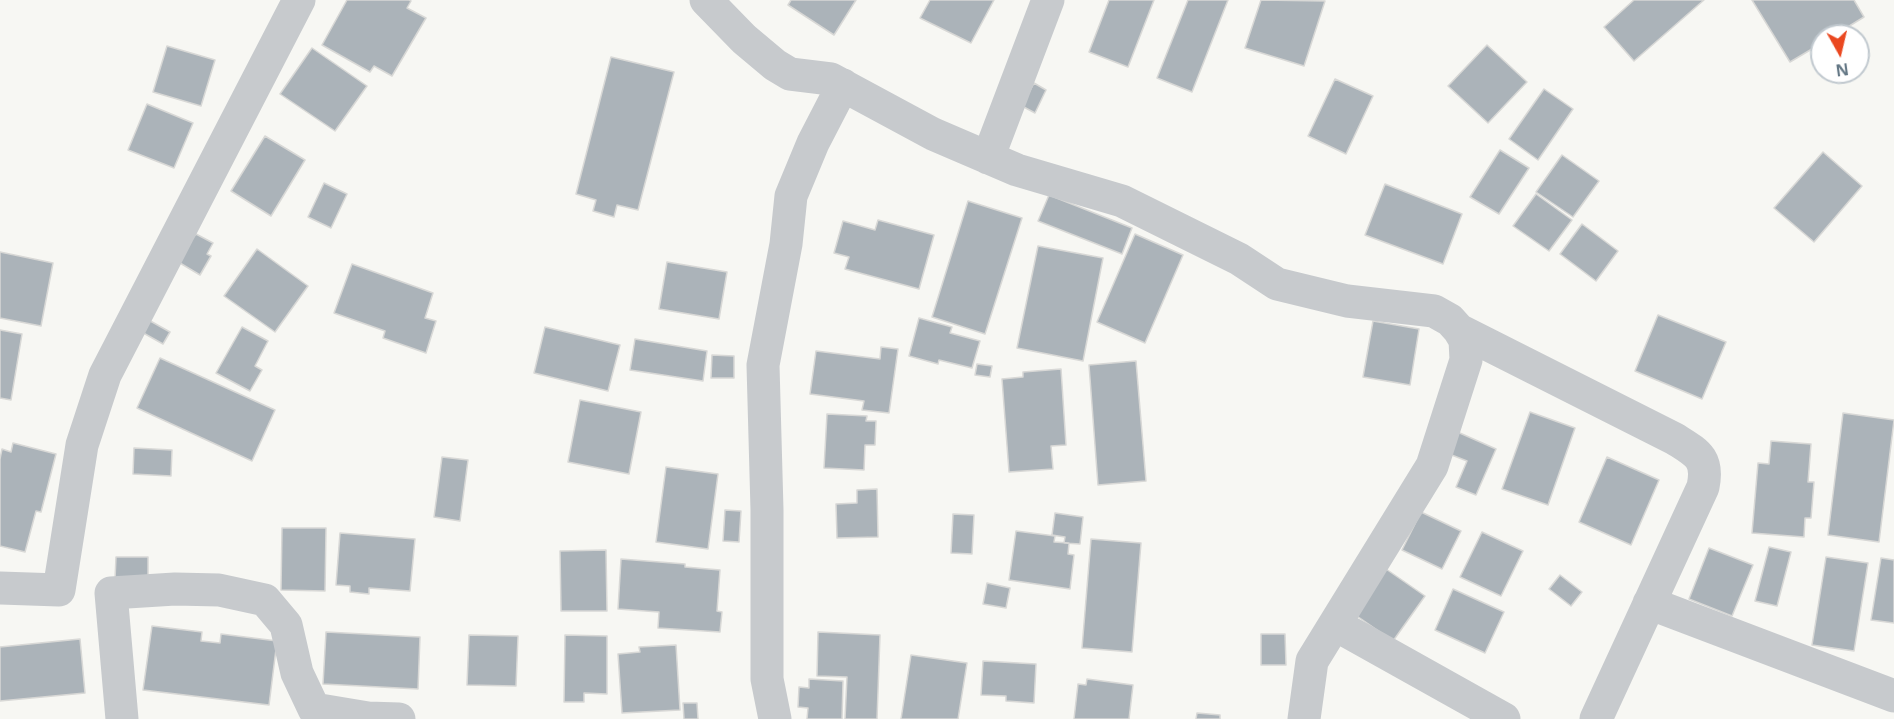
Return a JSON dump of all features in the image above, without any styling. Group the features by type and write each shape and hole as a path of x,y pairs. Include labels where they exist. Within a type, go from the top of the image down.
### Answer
{"street":[{"path":"0,588 59,590 82,445 105,375 299,0"},
{"path":"706,0 744,39 775,65 790,74 818,76 843,85 933,134 988,158 1017,170 1122,201 1239,259 1277,284 1304,293 1347,301 1434,311 1450,320 1460,330 1698,453 1704,466 1703,487 1596,719"},
{"path":"988,158 1048,0"},
{"path":"775,719 767,679 767,521 763,365 786,244 792,196 813,143 843,85"},
{"path":"1304,719 1312,661 1432,466 1466,360 1465,340 1460,330"},
{"path":"122,719 111,593 174,589 219,590 266,600 286,625 297,673 314,709 368,718 399,719"},
{"path":"1649,603 1894,696"},
{"path":"1336,625 1504,719"}],"building":[{"path":"347,0 409,0 411,1 407,8 426,18 392,76 374,66 370,72 322,45"},
{"path":"791,0 856,0 834,35 788,5"},
{"path":"930,0 994,0 971,43 920,18"},
{"path":"1109,0 1154,0 1128,67 1089,52"},
{"path":"1188,0 1228,0 1192,92 1157,78"},
{"path":"1261,0 1325,1 1304,66 1245,48"},
{"path":"1634,0 1704,0 1634,61 1604,27"},
{"path":"1752,0 1854,0 1864,17 1853,24 1810,24 1810,50 1790,62"},
{"path":"1487,45 1527,82 1488,123 1448,86"},
{"path":"167,46 215,60 201,106 153,92"},
{"path":"312,48 367,86 335,131 280,94"},
{"path":"611,57 674,72 638,210 617,205 614,217 593,211 596,200 576,194"},
{"path":"1335,79 1373,96 1346,154 1308,136"},
{"path":"1034,83 1046,90 1035,113 1022,106"},
{"path":"1544,89 1573,109 1538,160 1509,139"},
{"path":"147,104 193,123 174,168 128,150"},
{"path":"265,136 305,160 271,216 231,191"},
{"path":"1500,150 1529,168 1499,214 1470,197"},
{"path":"1823,152 1862,186 1814,242 1774,208"},
{"path":"1562,155 1599,181 1573,217 1536,192"},
{"path":"324,183 347,194 331,228 308,217"},
{"path":"1385,184 1462,214 1443,264 1365,235"},
{"path":"1536,194 1572,220 1549,251 1513,226"},
{"path":"1049,195 1132,228 1122,254 1038,221"},
{"path":"968,201 1022,218 985,334 932,317"},
{"path":"878,220 934,235 919,289 845,269 849,257 834,253 843,221 875,230"},
{"path":"1582,224 1618,251 1596,281 1560,254"},
{"path":"196,234 213,243 207,254 211,256 200,275 175,260"},
{"path":"1135,234 1183,255 1145,343 1097,322"},
{"path":"1038,246 1103,258 1083,361 1017,348"},
{"path":"257,249 308,286 275,332 224,296"},
{"path":"0,252 53,263 41,326 0,318"},
{"path":"667,262 727,272 719,319 659,309"},
{"path":"352,264 433,293 425,318 436,321 426,353 383,338 385,331 334,313"},
{"path":"1658,315 1726,342 1702,399 1635,371"},
{"path":"145,318 170,332 163,344 138,330"},
{"path":"919,318 952,327 950,333 980,341 972,368 939,360 938,364 909,356"},
{"path":"1373,321 1419,329 1410,385 1363,377"},
{"path":"242,327 268,341 255,366 262,370 250,391 216,373"},
{"path":"545,327 620,345 608,391 534,373"},
{"path":"0,330 22,334 11,400 0,398"},
{"path":"635,339 707,351 703,381 630,370"},
{"path":"881,347 898,349 889,413 862,410 864,401 810,394 816,351 880,359"},
{"path":"712,355 734,356 734,378 711,378"},
{"path":"160,358 275,410 252,461 137,408"},
{"path":"1136,361 1146,481 1098,485 1089,365"},
{"path":"977,364 992,366 990,377 975,375"},
{"path":"1061,369 1066,445 1051,446 1053,469 1009,472 1002,379 1023,377 1023,372"},
{"path":"580,400 641,412 629,474 568,462"},
{"path":"1530,412 1575,428 1548,505 1502,489"},
{"path":"1843,413 1894,420 1879,542 1828,535"},
{"path":"827,414 867,416 866,421 876,421 875,445 865,445 864,470 824,468"},
{"path":"1453,430 1496,449 1476,495 1456,487 1467,461 1444,452"},
{"path":"1771,441 1811,444 1808,482 1814,482 1811,518 1805,518 1804,537 1752,533 1758,463 1769,464"},
{"path":"13,443 56,454 41,512 36,511 25,552 0,546 0,459 2,449 11,452"},
{"path":"134,448 172,450 171,476 133,474"},
{"path":"442,457 468,460 460,521 434,517"},
{"path":"1607,457 1659,480 1631,545 1579,522"},
{"path":"666,467 718,474 708,549 656,542"},
{"path":"877,489 878,537 837,538 836,504 857,503 857,490"},
{"path":"725,510 741,511 739,542 723,541"},
{"path":"1421,512 1461,531 1442,569 1402,550"},
{"path":"1055,513 1083,517 1080,544 1064,543 1065,537 1052,535"},
{"path":"953,514 974,515 972,554 951,553"},
{"path":"282,528 326,528 325,591 281,590"},
{"path":"1016,531 1055,536 1054,542 1069,543 1068,554 1074,555 1070,589 1009,580"},
{"path":"1482,532 1523,551 1501,596 1460,577"},
{"path":"340,533 415,539 410,591 369,588 369,594 350,592 350,586 336,585"},
{"path":"1091,539 1141,543 1132,652 1082,648"},
{"path":"1769,547 1791,552 1777,606 1755,601"},
{"path":"1709,548 1753,565 1732,616 1689,599"},
{"path":"606,550 607,611 561,611 560,551"},
{"path":"116,557 148,557 148,578 115,579"},
{"path":"1826,557 1868,563 1854,651 1812,645"},
{"path":"1881,558 1894,560 1894,623 1871,620"},
{"path":"621,559 685,564 685,567 720,570 717,611 722,612 720,632 658,628 659,612 618,609"},
{"path":"1386,569 1425,596 1393,641 1354,614"},
{"path":"1560,575 1582,592 1571,606 1549,589"},
{"path":"987,583 1010,588 1006,608 983,604"},
{"path":"1453,589 1504,612 1485,653 1435,630"},
{"path":"152,626 202,632 201,641 220,643 221,634 277,641 269,705 143,690"},
{"path":"326,632 420,637 418,689 323,684"},
{"path":"818,632 880,635 877,719 845,719 847,677 817,676"},
{"path":"1261,634 1285,634 1286,665 1261,665"},
{"path":"469,635 518,636 516,686 467,685"},
{"path":"565,635 607,636 607,694 584,693 584,702 564,702"},
{"path":"80,639 85,693 0,701 0,647"},
{"path":"676,645 680,710 622,713 618,654 640,652 639,647"},
{"path":"911,655 967,663 958,719 901,719"},
{"path":"983,661 1036,664 1034,703 1006,701 1006,696 981,695"},
{"path":"809,679 843,681 842,719 807,719 808,708 798,707 799,687 809,688"},
{"path":"1087,679 1133,685 1129,719 1074,719 1078,684 1086,685"},
{"path":"683,703 697,703 698,719 684,719"},
{"path":"1197,713 1220,715 1220,719 1196,719"}]}
